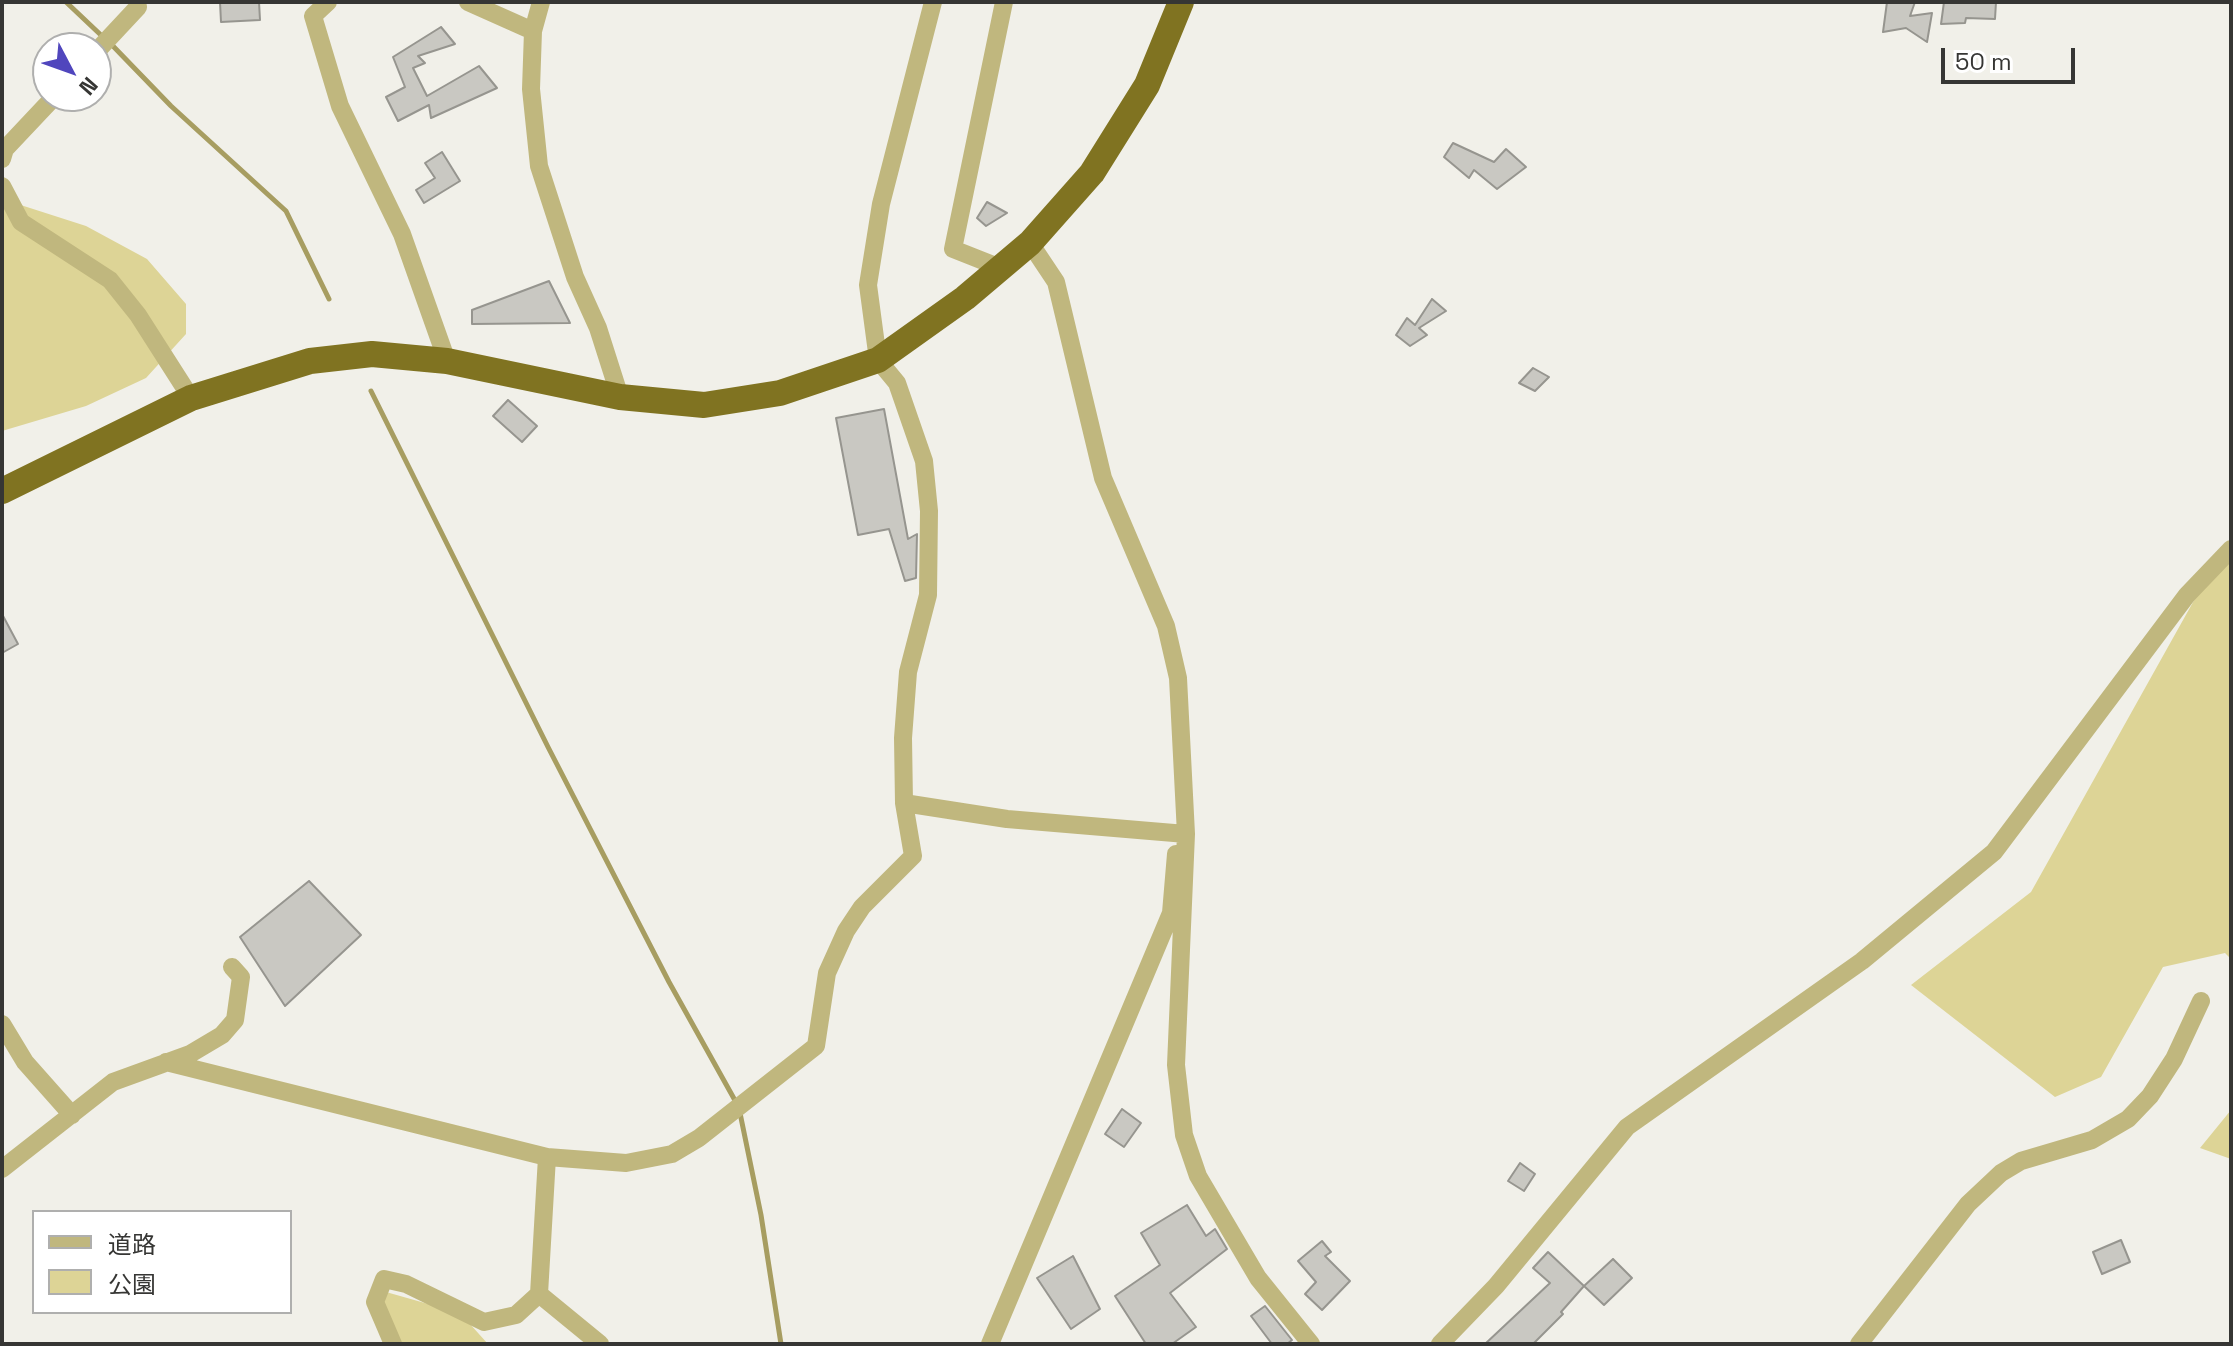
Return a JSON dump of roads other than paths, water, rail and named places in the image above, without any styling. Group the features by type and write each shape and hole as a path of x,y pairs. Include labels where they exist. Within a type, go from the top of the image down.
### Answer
{"highway":[{"path":"2,491 191,398 310,361 372,354 447,361 620,397 704,405 780,393 878,360 965,298 1030,243 1092,173 1139,98 1181,2"}],"street":[{"path":"112,35 138,7 137,2"},
{"path":"328,2 313,16 340,106 402,234 447,361"},
{"path":"468,2 533,31"},
{"path":"541,2 533,31 531,89 539,166 575,277 598,328 620,397"},
{"path":"166,1062 547,1157 626,1163 672,1154 699,1138 816,1046 827,973 846,931 862,907 913,856 904,803 908,672 928,595 929,511 924,461 897,383 878,360 868,285 881,204 933,2"},
{"path":"1001,268 953,249 1004,2"},
{"path":"3,151 40,112"},
{"path":"2,186 21,222 110,280 138,315 191,398"},
{"path":"1030,243 1056,282 1103,478 1166,626 1178,678 1182,835 1176,1065 1184,1135 1198,1176 1258,1278 1311,1344"},
{"path":"1440,1344 1496,1286 1627,1127 1862,961 1994,852 2187,595 2231,549"},
{"path":"904,803 1007,819 1182,835"},
{"path":"990,1344 1171,913 1182,835"},
{"path":"2,1169 113,1082 190,1054 211,1042 235,1020 241,977 232,967"},
{"path":"1859,1344 1968,1204 2001,1173 2021,1161 2092,1140 2128,1119 2150,1096 2174,1059 2201,1001"},
{"path":"2,1024 25,1062 72,1115"},
{"path":"393,1344 375,1302 384,1279 406,1284 484,1322 516,1315 539,1294 547,1157"},
{"path":"539,1294 600,1344"}],"waterway":[{"path":"66,2 98,32"},
{"path":"112,45 171,106 286,211 329,299"},
{"path":"371,391 548,747 669,982 737,1104"},
{"path":"740,1113 761,1215 781,1344"}]}
